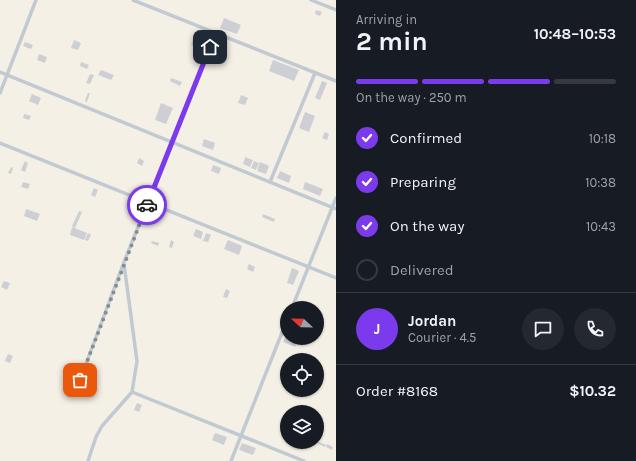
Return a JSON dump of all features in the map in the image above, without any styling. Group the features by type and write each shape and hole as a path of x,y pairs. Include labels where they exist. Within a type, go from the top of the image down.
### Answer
{"street":[{"path":"0,93 36,0"},
{"path":"133,0 336,81"},
{"path":"311,0 336,10"},
{"path":"80,380 124,262 216,33"},
{"path":"0,72 334,208"},
{"path":"270,182 315,73"},
{"path":"0,143 336,278"},
{"path":"295,301 334,208 336,198"},
{"path":"88,461 96,437 102,426 132,392 137,361 124,262"},
{"path":"231,461 280,338"},
{"path":"132,392 304,461"}],"sand":[{"path":"0,0 336,0 336,461 0,461"}],"building":[{"path":"316,10 322,12 320,16 315,14"},
{"path":"224,18 241,25 237,34 220,28"},
{"path":"197,30 204,33 198,47 191,45"},
{"path":"74,40 81,43 78,50 71,48"},
{"path":"25,42 33,45 31,49 23,46"},
{"path":"39,54 47,57 45,63 37,60"},
{"path":"273,60 299,70 294,81 269,71"},
{"path":"81,62 89,65 87,69 80,66"},
{"path":"101,70 114,75 111,80 98,75"},
{"path":"90,74 94,75 90,84 86,83"},
{"path":"171,78 182,82 180,86 170,81"},
{"path":"322,81 327,83 320,100 315,98"},
{"path":"88,93 90,93 87,102 85,101"},
{"path":"32,94 41,98 38,105 29,101"},
{"path":"241,95 248,98 245,105 238,103"},
{"path":"161,103 173,108 166,124 155,120"},
{"path":"305,112 315,116 309,132 299,128"},
{"path":"24,114 31,116 29,120 23,118"},
{"path":"325,132 329,134 327,140 322,138"},
{"path":"204,139 215,143 213,150 202,146"},
{"path":"245,157 253,160 250,167 243,164"},
{"path":"139,158 144,161 142,166 137,163"},
{"path":"25,161 28,163 25,172 21,170"},
{"path":"254,161 259,163 256,170 251,168"},
{"path":"260,162 269,166 266,174 257,171"},
{"path":"213,165 221,168 219,174 211,171"},
{"path":"11,167 13,168 11,174 8,173"},
{"path":"280,171 291,176 289,183 277,178"},
{"path":"23,182 30,184 28,189 21,187"},
{"path":"305,182 323,189 320,196 303,189"},
{"path":"94,188 98,190 95,197 91,195"},
{"path":"26,209 40,214 37,221 24,216"},
{"path":"148,209 159,214 156,221 145,217"},
{"path":"79,211 82,212 75,228 72,226"},
{"path":"263,214 275,219 274,222 262,217"},
{"path":"72,227 87,233 84,240 70,235"},
{"path":"196,229 203,232 201,239 193,236"},
{"path":"88,233 91,235 88,241 85,240"},
{"path":"206,233 211,235 208,242 203,241"},
{"path":"171,240 174,242 172,248 169,247"},
{"path":"228,240 242,246 239,255 224,249"},
{"path":"152,241 159,243 158,246 151,243"},
{"path":"249,264 255,267 253,272 247,269"},
{"path":"292,268 299,271 293,285 287,283"},
{"path":"4,281 10,283 7,290 1,287"},
{"path":"226,289 230,291 227,298 223,297"},
{"path":"8,354 13,356 10,363 5,361"},
{"path":"137,403 142,405 139,412 134,410"},
{"path":"215,433 227,437 224,445 212,440"},
{"path":"242,443 256,448 253,455 239,450"},
{"path":"327,444 333,447 332,450 326,447"}],"way so far":[{"path":"80,380 147,205"}],"route":[{"path":"147,205 210,47"}]}
